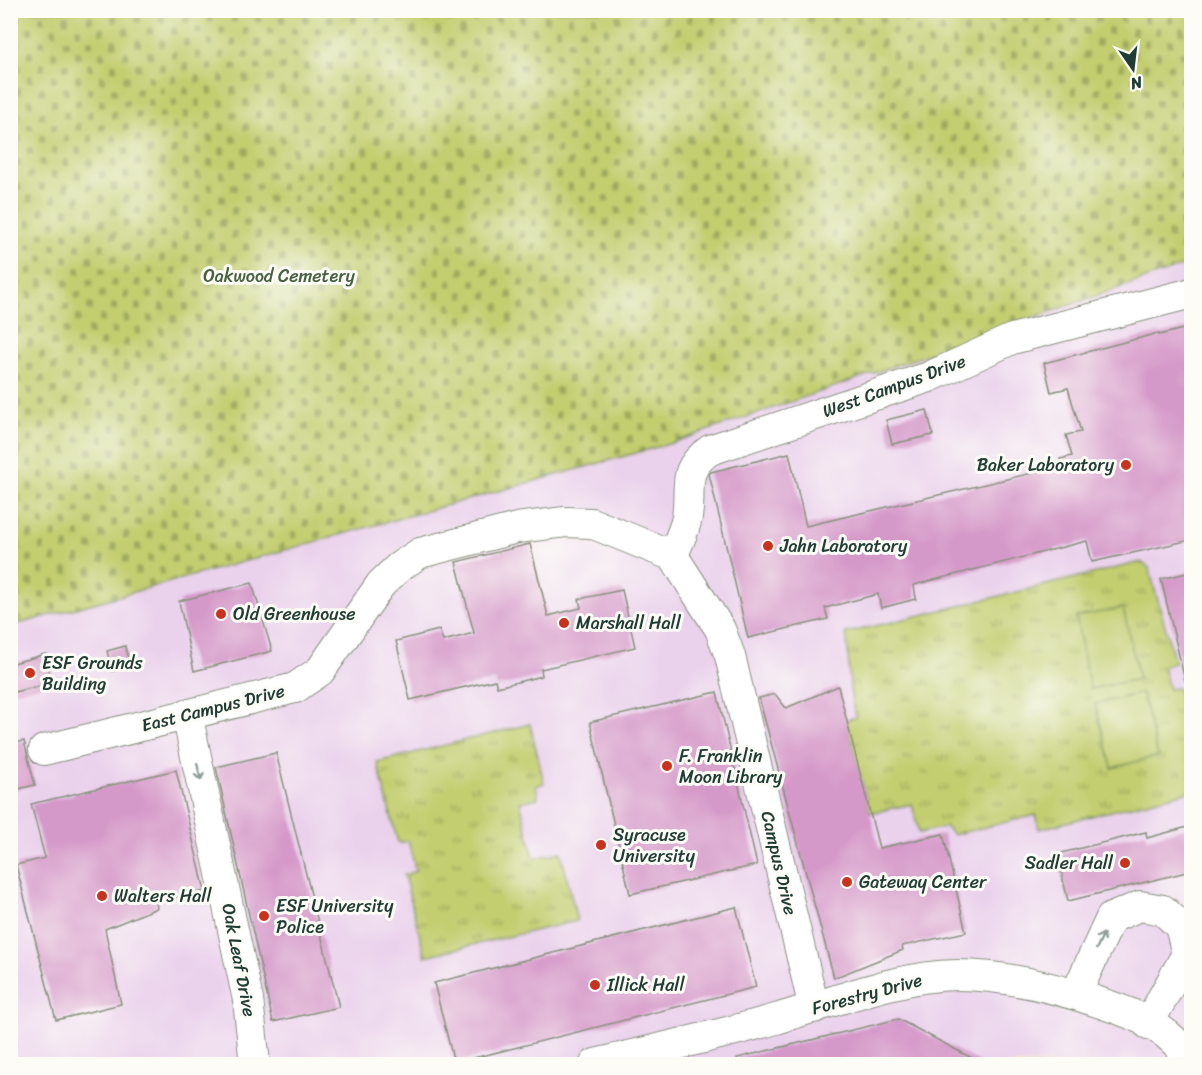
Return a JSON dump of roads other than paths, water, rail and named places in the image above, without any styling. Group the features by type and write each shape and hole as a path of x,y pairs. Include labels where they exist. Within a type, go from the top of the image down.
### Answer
{"street":[{"name":"West Campus Drive","path":"673,556 687,517 687,479 696,459 710,450 928,377 1012,339 1191,292"},
{"name":"East Campus Drive","path":"44,750 295,688 320,671 381,584 399,567 420,553 517,528 565,522 591,523 673,556"},
{"name":"Campus Drive","path":"673,556 720,629 730,656 814,1008"},
{"name":"Oak Leaf Drive","path":"187,714 248,1000 255,1065"},
{"path":"1076,994 1111,918 1140,906 1163,910 1180,926 1187,954 1148,1024"},
{"name":"Forestry Drive","path":"595,1065 814,1008 911,979 957,975 994,977 1076,994 1118,1009 1175,1041 1191,1065"}],"place":[{"name":"Baker Laboratory","path":"1126,465"},
{"name":"Jahn Laboratory","path":"768,546"},
{"name":"Old Greenhouse","path":"221,614"},
{"name":"Marshall Hall","path":"564,623"},
{"name":"ESF Grounds Building","path":"30,673"},
{"name":"F. Franklin Moon Library","path":"667,766"},
{"name":"Syracuse University","path":"601,845"},
{"name":"Sadler Hall","path":"1125,863"},
{"name":"Gateway Center","path":"847,882"},
{"name":"Walters Hall","path":"102,896"},
{"name":"ESF University Police","path":"264,916"},
{"name":"Illick Hall","path":"595,985"}],"park label":[{"name":"Oakwood Cemetery","path":"279,276"}]}
